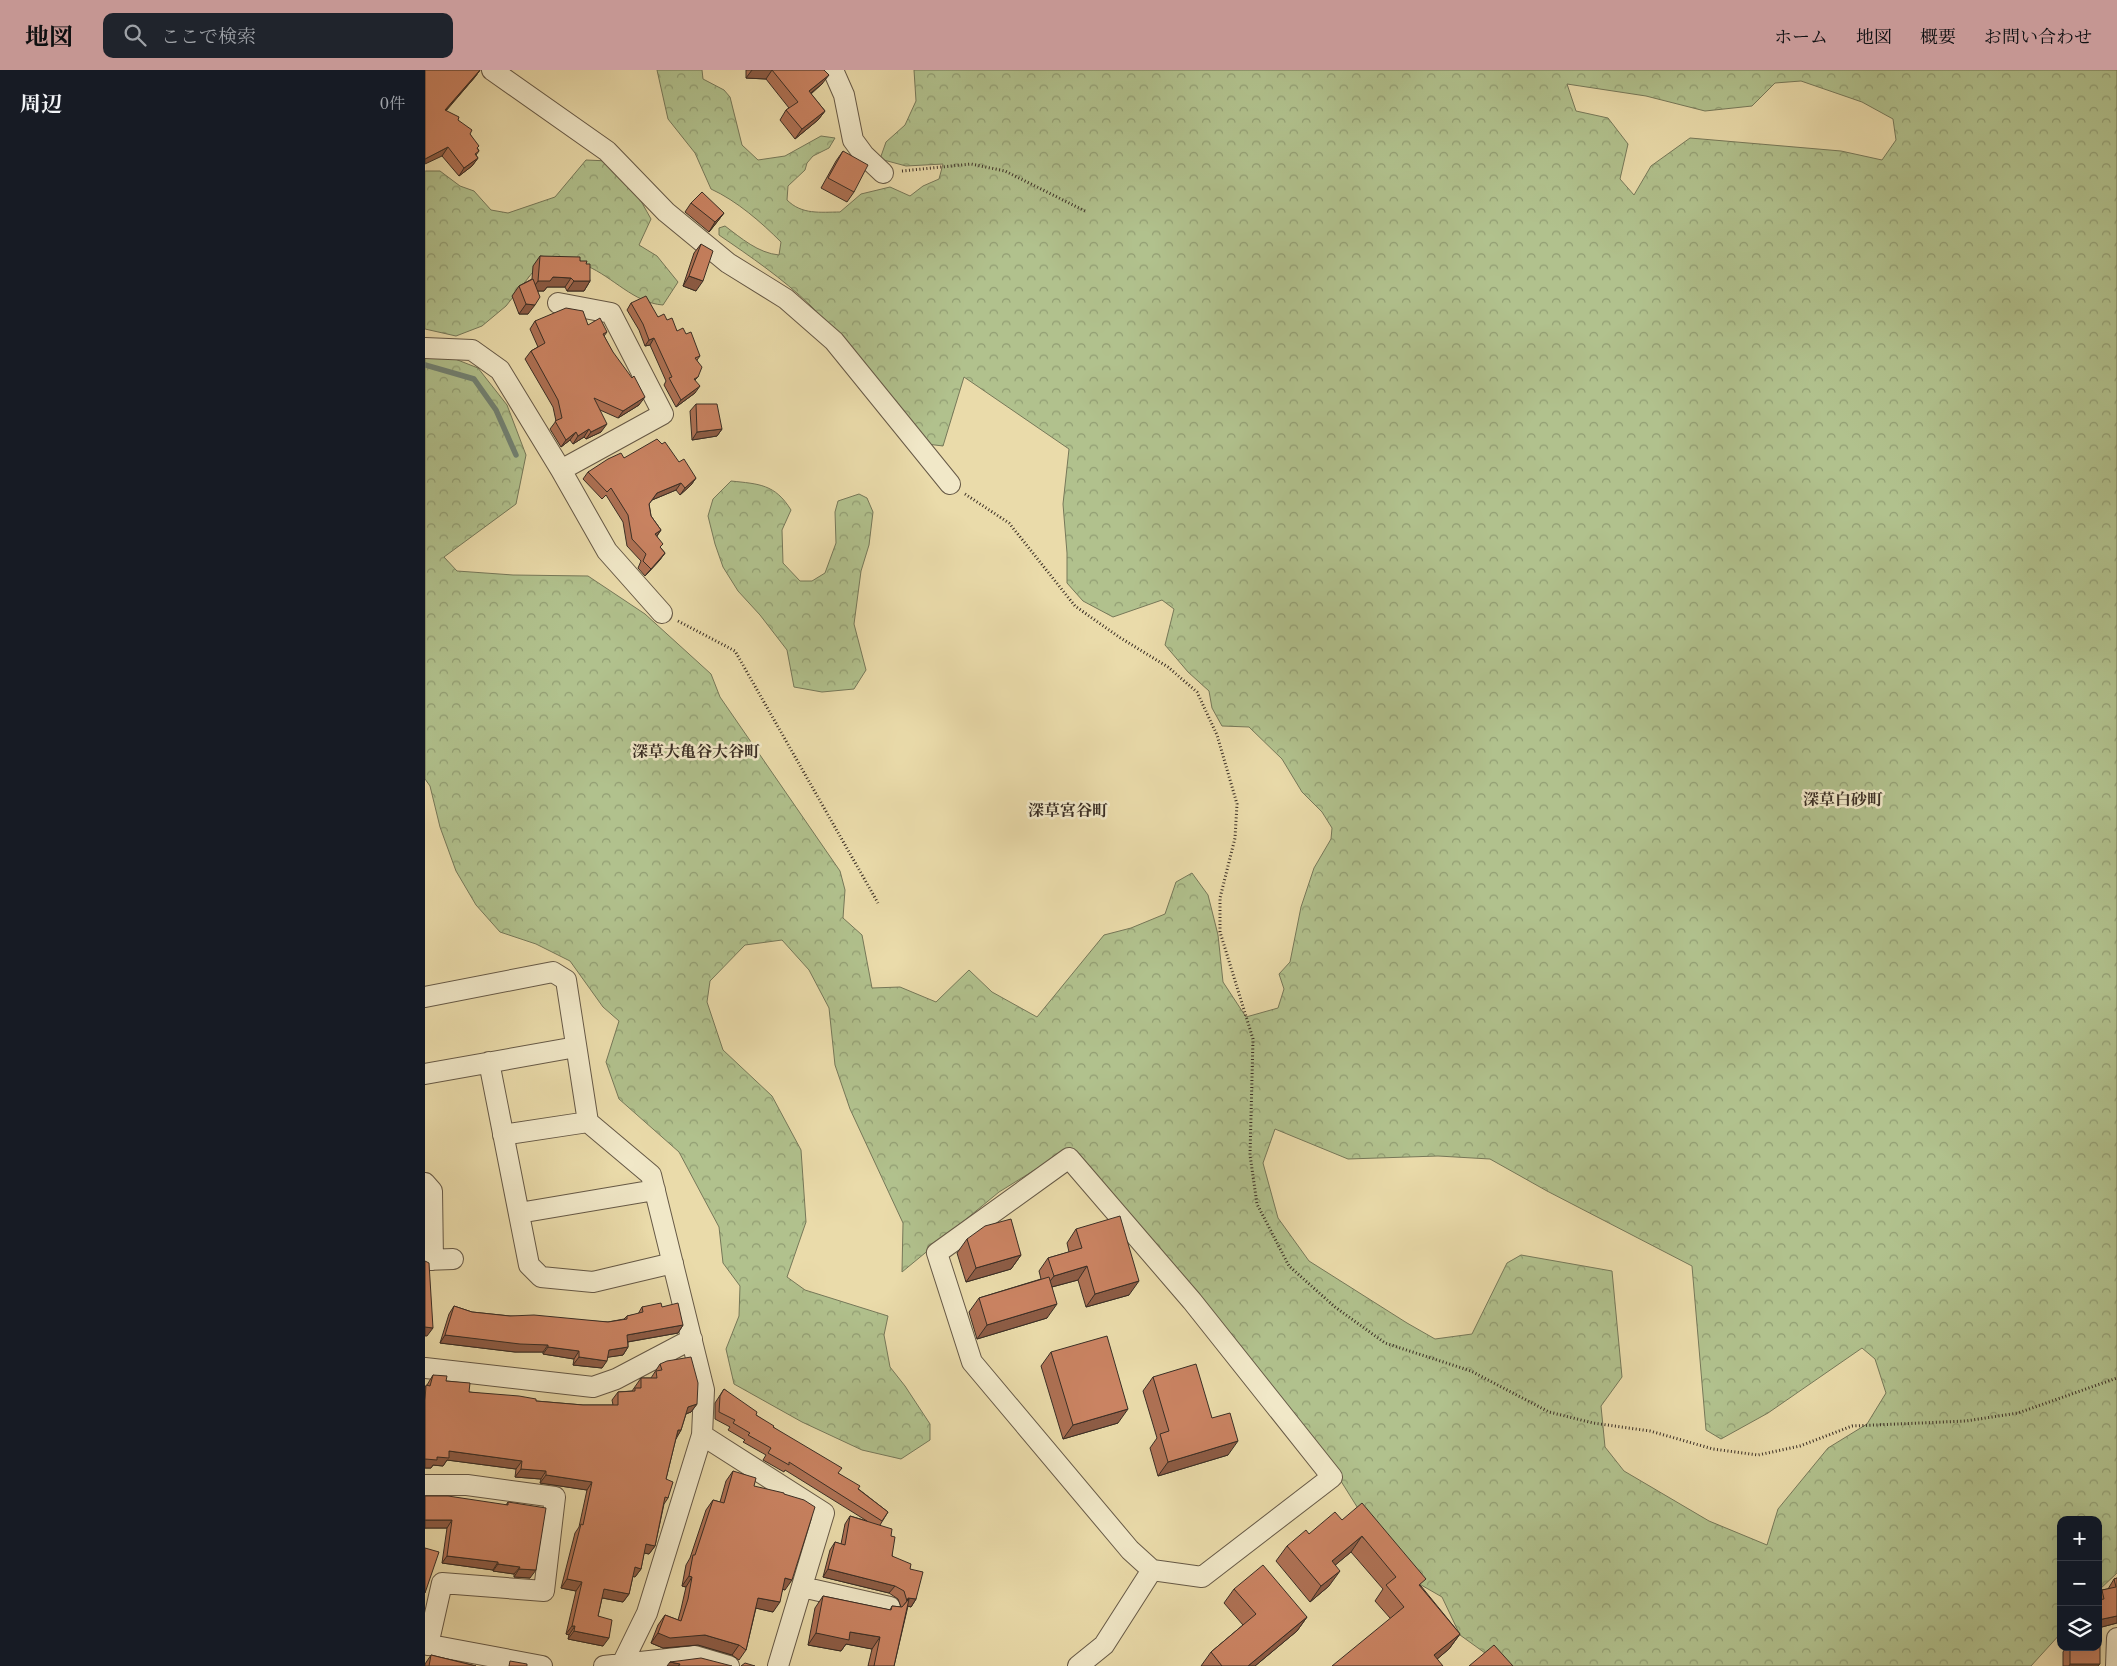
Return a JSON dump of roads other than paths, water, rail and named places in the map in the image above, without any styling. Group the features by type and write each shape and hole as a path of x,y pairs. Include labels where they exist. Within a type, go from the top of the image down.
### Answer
{"street":[{"path":"492,70 607,151 666,212 728,263 786,299 834,341 950,484"},
{"path":"833,70 844,95 853,140 864,155 883,173"},
{"path":"558,303 611,313 663,414 561,470"},
{"path":"425,348 472,350 500,370 561,470 607,551 662,613"},
{"path":"425,997 553,972 565,980 588,1122 651,1175 704,1390 702,1435 647,1613 613,1665"},
{"path":"425,1074 576,1047"},
{"path":"489,1062 529,1265 541,1277 593,1282 673,1263"},
{"path":"503,1135 588,1122"},
{"path":"1069,1158 1193,1301 1333,1477 1202,1577 1152,1570 1130,1550 972,1362 937,1253 1069,1158"},
{"path":"425,1182 432,1192 437,1260"},
{"path":"519,1213 655,1190"},
{"path":"425,1368 593,1387 616,1379 692,1339"},
{"path":"702,1435 824,1513 777,1666"},
{"path":"425,1485 467,1485 555,1497 544,1591 442,1583 427,1645 539,1666"},
{"path":"1078,1666 1104,1645 1152,1570"},
{"path":"802,1587 890,1607"},
{"path":"2116,1666 2117,1638"},
{"path":"613,1665 695,1656 729,1666"}],"waterway":[{"path":"425,365 474,379 496,410 516,455"}],"district":[{"name":"深草大亀谷大谷町","path":"696,753"},
{"name":"深草白砂町","path":"1843,801"},
{"name":"深草宮谷町","path":"1068,812"}]}
